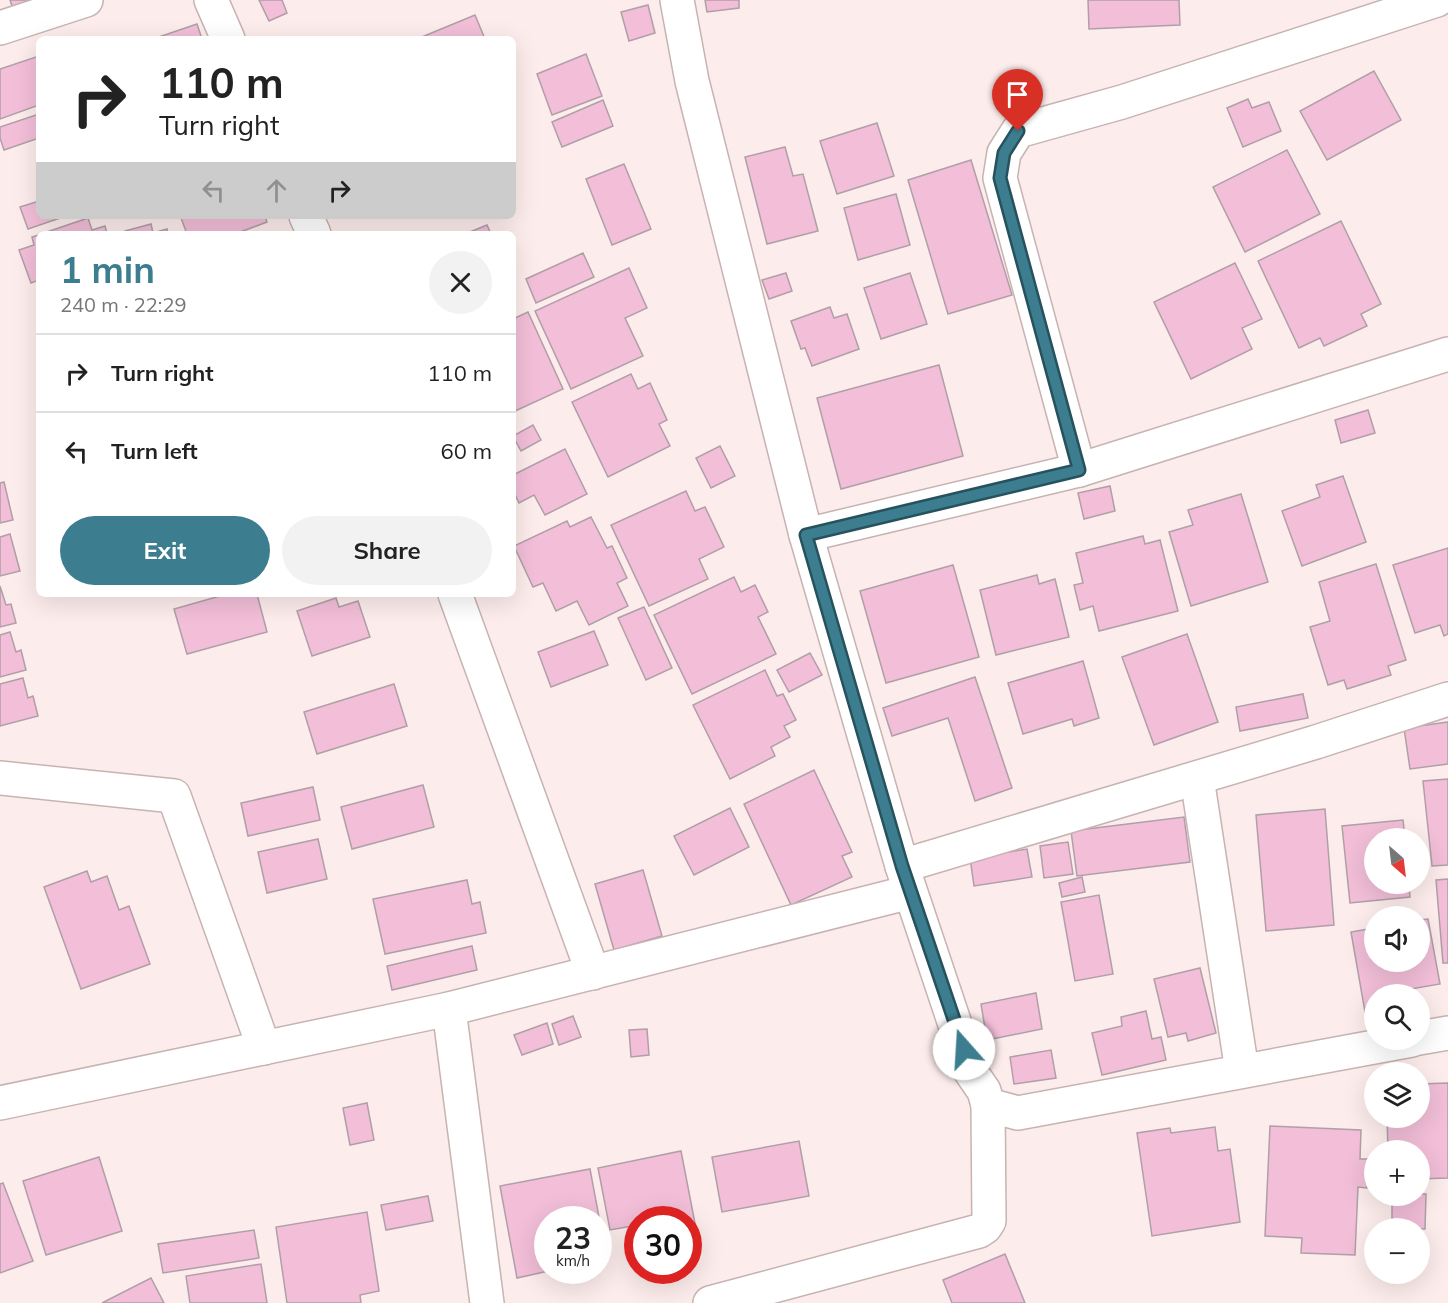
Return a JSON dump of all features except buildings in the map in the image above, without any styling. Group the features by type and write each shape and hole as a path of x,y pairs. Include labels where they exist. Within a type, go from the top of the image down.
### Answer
{"street":[{"path":"0,28 86,0"},
{"path":"211,0 227,36"},
{"path":"677,0 692,81 806,535 906,879 971,1072 984,1091 988,1105 989,1221 980,1232 710,1303"},
{"path":"1079,470 1000,178 1004,153 1018,131 1122,102 1437,0"},
{"path":"806,535 1079,470 1448,354"},
{"path":"456,597 593,973"},
{"path":"0,1103 449,1009 593,973 906,879 1197,778 1448,699"},
{"path":"0,778 174,796 264,1048"},
{"path":"1197,778 1242,1071"},
{"path":"449,1009 487,1303"},
{"path":"1430,1036 1448,1033"},
{"path":"988,1105 1018,1113 1364,1049"}],"route":[{"path":"964,1049 902,866 806,535 1079,470 1000,178 1004,153 1018,131"}]}
